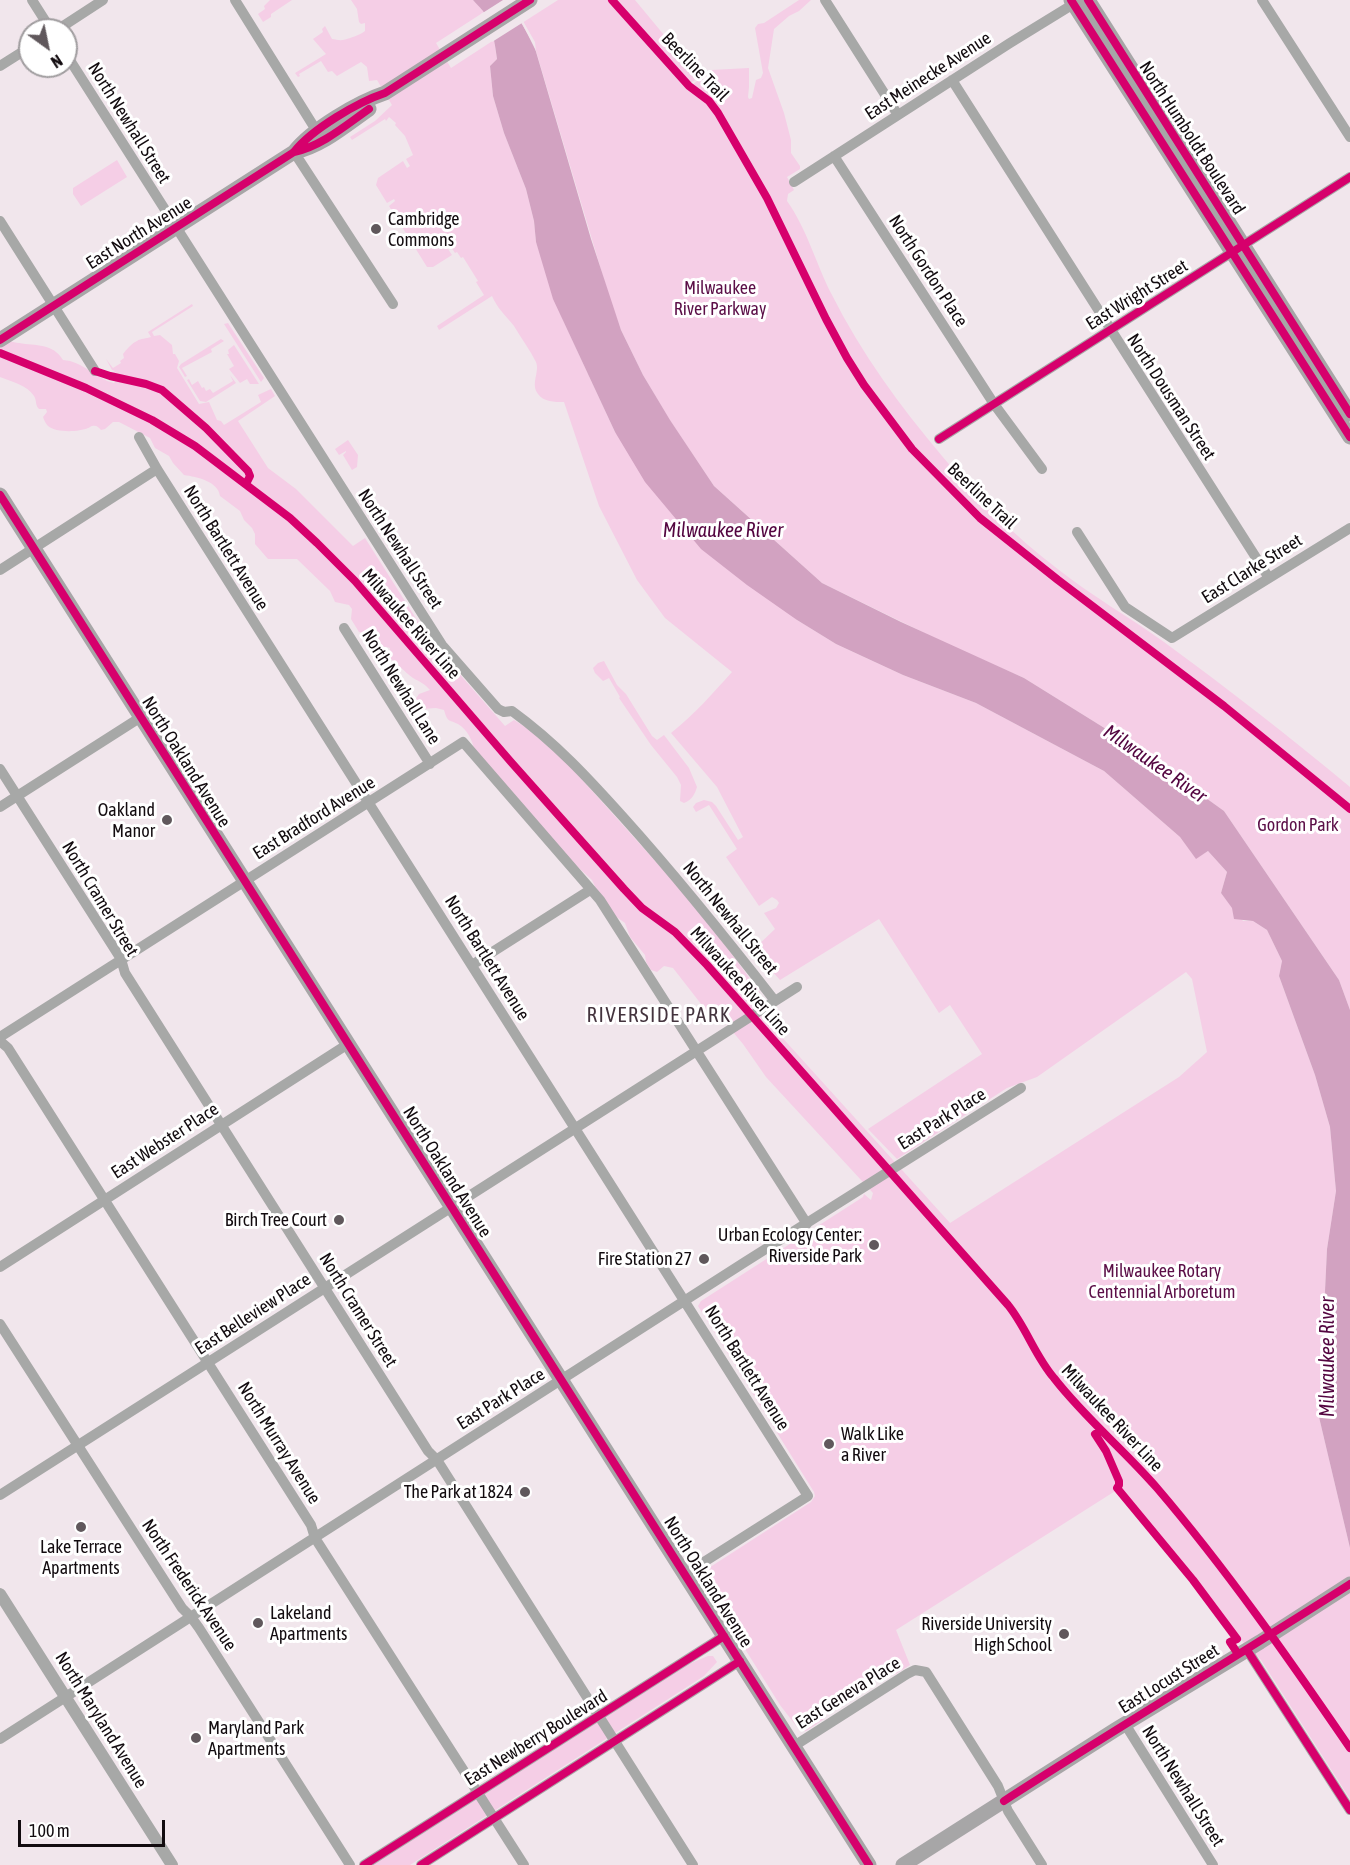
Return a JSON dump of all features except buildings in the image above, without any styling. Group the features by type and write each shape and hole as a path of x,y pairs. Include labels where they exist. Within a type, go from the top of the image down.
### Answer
{"main road":[{"name":"East North Avenue","path":"2,339 294,152 316,130 370,98 385,93 530,0"},
{"name":"North Humboldt Boulevard","path":"1078,1 1238,249 1350,414"},
{"name":"East North Avenue","path":"294,152 308,149 340,130 374,105 385,93"},
{"name":"North Humboldt Boulevard","path":"1238,249 1350,437"},
{"name":"North Oakland Avenue","path":"0,495 869,1865"},
{"name":"East Locust Street","path":"903,1865 1350,1584"}],"street":[{"path":"32,0 43,18"},
{"path":"75,18 103,0"},
{"path":"235,0 316,130"},
{"path":"825,0 898,115"},
{"path":"1262,0 1350,137"},
{"name":"East Meinecke Avenue","path":"794,182 1078,1"},
{"path":"0,66 18,55"},
{"name":"North Newhall Street","path":"78,73 442,645 498,709 504,712 512,711 577,766 682,884 775,1001"},
{"name":"North Dousman Street","path":"952,80 1269,578"},
{"path":"294,152 393,304"},
{"name":"North Gordon Place","path":"834,156 994,404 1042,469"},
{"name":"East Wright Street","path":"939,439 1350,177"},
{"path":"0,221 95,371"},
{"name":"North Bartlett Avenue","path":"139,437 157,469 808,1496 685,1574"},
{"path":"0,570 157,469"},
{"name":"East Clarke Street","path":"1077,532 1125,607 1172,638 1350,528"},
{"name":"North Newhall Lane","path":"344,628 430,764"},
{"path":"0,807 141,717"},
{"name":"East Bradford Avenue","path":"0,1039 121,959 463,742 590,890"},
{"name":"North Cramer Street","path":"0,769 121,959 125,973 324,1288 428,1451 437,1460 693,1865"},
{"path":"472,965 590,890 600,900 807,1224"},
{"name":"East Belleview Place","path":"0,1495 797,987"},
{"name":"North Murray Avenue","path":"0,1039 8,1048 208,1362 311,1525 315,1539 524,1865"},
{"name":"East Webster Place","path":"0,1267 348,1044"},
{"name":"East Park Place","path":"0,1740 1021,1088"},
{"name":"North Frederick Avenue","path":"0,1324 182,1608 192,1617 350,1865"},
{"name":"North Maryland Avenue","path":"0,1594 172,1865"},
{"name":"East Newberry Boulevard","path":"364,1865 724,1635"},
{"path":"1253,1646 1350,1810"},
{"path":"421,1865 740,1660"},
{"name":"East Geneva Place","path":"794,1746 907,1674 921,1670 930,1676 998,1786 1004,1801"},
{"name":"North Newhall Street","path":"1125,1724 1214,1865"},
{"path":"1004,1801 1042,1865"}],"green space":[{"path":"270,0 292,0 263,22 258,14 265,9 264,6"},
{"name":"Milwaukee Rotary Centennial Arboretum","path":"351,0 473,0 484,12 436,43 451,68 494,40 497,59 490,66 493,96 504,133 526,189 534,221 536,242 563,320 615,432 797,620 836,644 903,675 976,703 1104,771 1180,837 1196,858 1208,851 1227,872 1221,893 1243,921 1253,921 1267,930 1282,961 1279,976 1315,1075 1330,1127 1336,1191 1327,1249 1319,1417 1350,1548 1350,1799 1261,1660 1236,1635 1120,1488 896,1630 910,1665 894,1675 886,1673 821,1715 824,1719 806,1731 800,1731 780,1705 700,1577 704,1571 811,1502 815,1496 698,1306 701,1301 863,1197 864,1194 871,1200 873,1193 766,1077 722,1019 712,1018 673,968 664,966 657,972 651,970 645,955 630,937 625,923 615,916 600,897 592,880 570,860 474,750 471,739 464,729 449,720 444,710 422,709 413,703 419,694 430,690 389,658 390,648 380,646 375,640 378,632 369,629 363,633 359,632 351,619 352,609 349,605 335,602 330,591 297,559 268,559 255,544 255,534 240,511 220,496 211,483 184,475 169,456 155,448 150,438 119,422 113,422 101,430 95,426 73,431 52,428 47,425 43,417 47,412 46,409 39,409 31,392 19,384 0,377 0,337 14,342 49,348 63,360 77,363 114,383 118,378 125,377 112,373 115,371 106,359 113,368 121,363 120,361 124,358 123,354 131,345 140,339 151,337 148,332 192,304 193,306 152,332 154,336 160,335 172,345 173,354 179,361 177,368 199,404 209,402 217,420 224,425 261,402 258,395 271,389 275,396 238,421 268,468 296,489 353,546 365,538 424,631 442,654 505,726 514,720 527,728 568,764 666,873 716,933 760,992 750,1002 950,1223 1179,1077 1207,1052 1192,979 1186,972 1037,1077 1007,1088 897,1159 868,1129 982,1054 950,1005 939,1013 879,919 780,980 753,950 775,929 764,913 776,908 779,903 772,897 759,906 726,857 737,849 709,805 696,812 693,807 696,803 704,800 712,802 738,840 743,837 717,787 671,733 732,672 665,618 637,580 599,506 564,402 553,402 540,397 535,386 536,362 492,296 439,330 437,326 484,295 463,257 455,253 451,247 448,249 452,255 433,267 427,267 389,206 395,201 394,199 387,203 376,185 378,178 403,161 407,168 410,166 406,159 413,155 405,136 395,125 396,123 389,117 386,121 385,119 352,140 350,137 375,121 392,105 377,80 369,81 367,67 361,62 337,76 332,71 328,72 321,61 299,74 298,77 295,73 326,54 313,39 323,32 322,29 325,26 332,39 339,40 365,31 365,23 359,22 357,9"},
{"name":"Milwaukee River Parkway","path":"558,0 635,0 668,42 684,57 680,61 695,80 690,83 692,85 711,70 749,68 749,99 752,98 756,80 761,78 763,73 755,28 799,0 811,0 774,29 768,68 784,113 791,140 791,153 800,166 800,169 787,177 794,190 788,194 787,201 806,235 843,317 868,358 911,418 969,487 1012,531 1072,580 1164,642 1211,677 1350,787 1350,1010 1339,980 1224,811 1135,747 1024,678 947,644 822,583 714,486 669,419 643,375 621,330 610,300 536,51 522,23"},
{"path":"117,160 127,177 81,206 73,194 73,188"},
{"path":"228,323 264,378 261,382 224,324"},
{"path":"221,339 224,341 211,349 212,352 182,368 187,376 185,377 179,367 181,364"},
{"path":"234,345 259,384 250,384 247,379 240,383 229,369 234,366 227,354"},
{"path":"230,375 236,383 206,402 200,401 187,380 189,379 192,385 198,381 202,388 204,387 206,391 210,389 213,393 233,381"},
{"path":"348,440 358,455 357,467 352,470 343,455 346,451 339,455 335,449"},
{"path":"604,661 617,685 626,694 652,736 657,740 664,735 689,768 697,787 687,802 680,801 681,785 677,777 651,745 619,698 609,678 603,681 595,673 593,668"},
{"path":"713,1656 717,1662 704,1676 410,1865 372,1865 684,1666"}],"water":[{"name":"Milwaukee River","path":"473,0 508,0 534,45 591,239 621,330 643,375 714,486 822,583 1024,678 1135,747 1224,811 1339,980 1350,1010 1350,1548 1319,1417 1327,1249 1336,1191 1330,1127 1315,1075 1279,976 1282,961 1267,930 1253,921 1234,919 1232,908 1221,893 1227,872 1208,851 1196,859 1180,837 1104,771 976,703 903,675 836,644 747,585 701,549 645,482 615,432 553,299 536,242 534,221 526,189 504,133 493,96 490,66 497,59 493,34 483,11"}],"pier":[{"path":"503,0 511,0 535,42 536,51 522,23 492,42 481,14"}],"cycle path":[{"path":"0,340 294,152 312,134 336,117 385,93 530,0"},
{"name":"Beerline Trail","path":"612,0 689,86 709,101 718,113 767,198 847,358 864,385 912,449 980,518 1224,706 1350,809"},
{"path":"1071,0 1350,437"},
{"path":"1088,0 1350,414"},
{"path":"294,152 324,140 369,109"},
{"path":"939,439 1350,177"},
{"name":"Milwaukee River Line","path":"0,353 86,388 152,420 195,446 290,518 355,581 624,889 642,908 675,932 707,965 1008,1305 1047,1369 1066,1393 1144,1474 1183,1519 1257,1615 1350,1748"},
{"path":"95,371 162,390 206,428 248,471 250,476 246,484"},
{"path":"0,495 869,1865"},
{"path":"1095,1434 1106,1451 1119,1481 1117,1488 1193,1580 1237,1639 1230,1642 1238,1654"},
{"path":"1004,1801 1350,1584"},
{"path":"364,1865 724,1636"},
{"path":"1247,1650 1350,1810"},
{"path":"421,1865 740,1661"}],"place":[{"name":"Cambridge Commons","path":"376,229"},
{"name":"Oakland Manor","path":"167,820"},
{"name":"Birch Tree Court","path":"339,1220"},
{"name":"Urban Ecology Center: Riverside Park","path":"874,1245"},
{"name":"Fire Station 27","path":"704,1259"},
{"name":"Walk Like a River","path":"829,1444"},
{"name":"The Park at 1824","path":"525,1492"},
{"name":"Lake Terrace Apartments","path":"81,1527"},
{"name":"Lakeland Apartments","path":"258,1623"},
{"name":"Riverside University High School","path":"1064,1634"},
{"name":"Maryland Park Apartments","path":"196,1738"}],"district":[{"name":"RIVERSIDE PARK","path":"659,1015"}],"park label":[{"name":"Gordon Park","path":"1298,825"}]}
